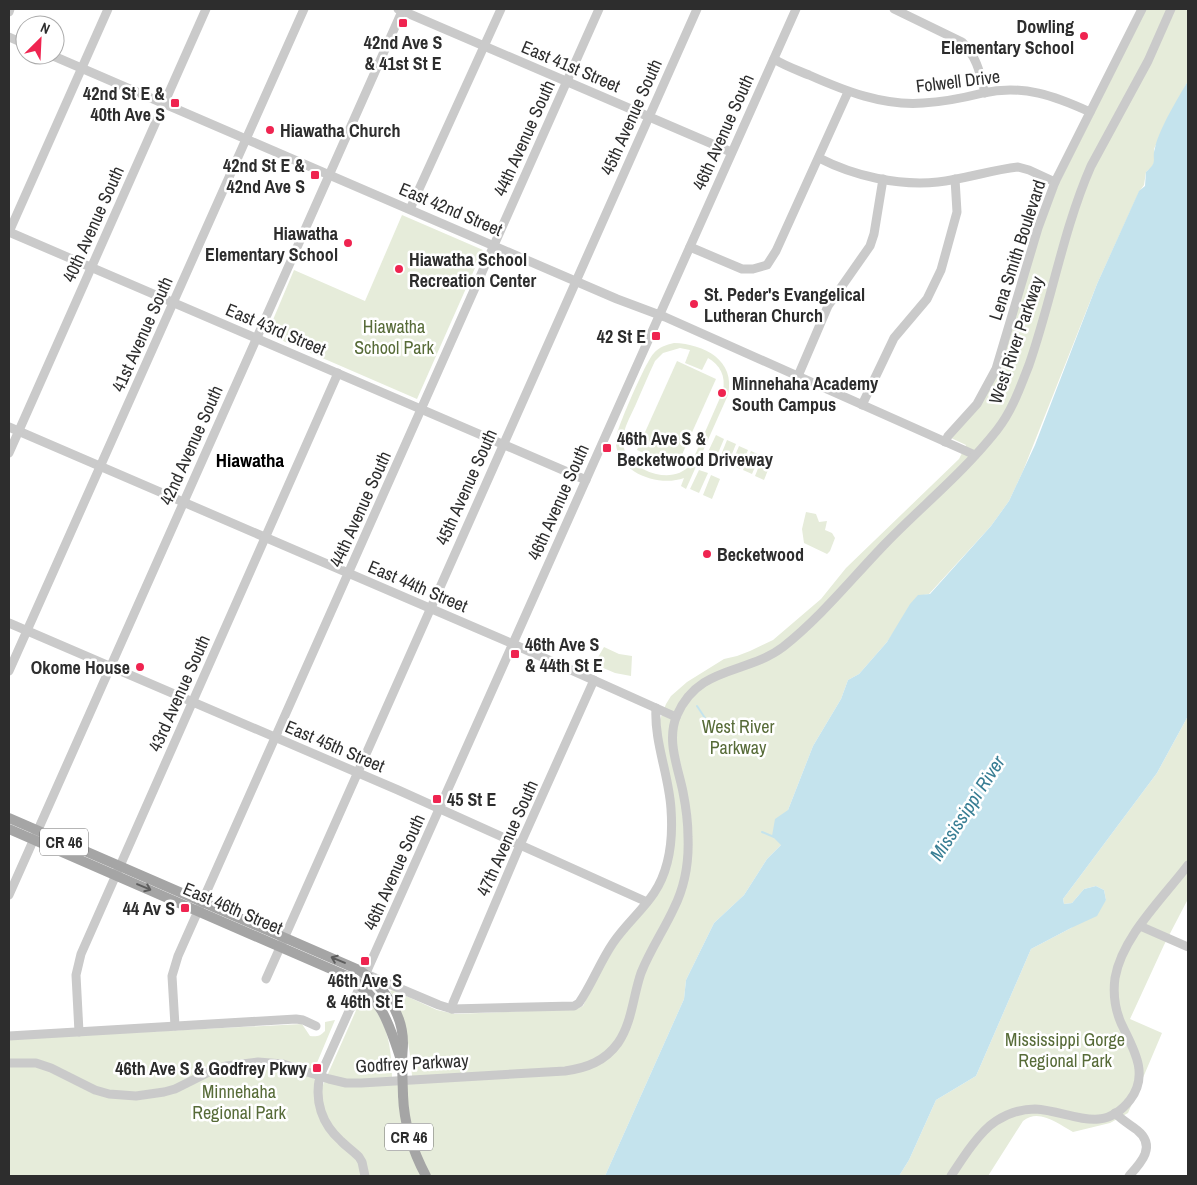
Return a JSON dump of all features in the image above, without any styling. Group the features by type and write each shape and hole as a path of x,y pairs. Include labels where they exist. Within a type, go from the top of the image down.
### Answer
{"main road":[{"name":"East 46th Street","path":"9,818 36,835 283,942 347,976 361,985 376,1002 392,1029 402,1062"},
{"name":"East 46th Street","path":"9,828 36,835"},
{"name":"East 46th Street","path":"283,942 340,961 366,974 384,992 397,1015 403,1042 404,1110 410,1142 426,1176"}],"street":[{"path":"9,232 108,9"},
{"name":"40th Avenue South","path":"9,453 206,9"},
{"name":"41st Avenue South","path":"9,671 304,9"},
{"name":"East 41st Street","path":"401,9 731,152"},
{"name":"42nd Avenue South","path":"9,895 401,9"},
{"path":"410,210 501,9"},
{"name":"44th Avenue South","path":"175,1026 172,976 174,966 599,9"},
{"name":"45th Avenue South","path":"266,978 697,9"},
{"name":"46th Avenue South","path":"320,1076 796,9"},
{"path":"894,9 962,42 969,49 978,66 985,92"},
{"name":"Lena Smith Boulevard","path":"945,442 948,436 977,404 996,369 1038,228 1055,182 1142,9"},
{"name":"West River Parkway","path":"591,1065 604,1058 620,1041 643,970 656,940 675,907 684,880 688,858 688,836 684,797 672,743 676,717 688,698 704,682 721,674 760,661 774,653 811,622 842,592 889,540 950,482 998,429 1011,410 1025,376 1046,315 1070,219 1084,181 1148,61 1171,9"},
{"name":"Folwell Drive","path":"774,59 848,92 875,98 921,104 960,99 985,92 1022,90 1057,97 1090,112"},
{"name":"East 42nd Street","path":"65,61 576,281 659,314 975,456"},
{"path":"690,247 742,269 754,269 767,265 776,251 848,92"},
{"path":"819,158 837,167 883,179 937,182 1018,167 1055,182"},
{"path":"798,376 828,306 870,246 874,234 883,179"},
{"path":"862,404 894,338 926,299 941,270 956,212 955,179"},
{"name":"East 43rd Street","path":"9,232 586,480"},
{"name":"43rd Avenue South","path":"79,1032 76,975 78,966 192,702 338,373"},
{"name":"East 44th Street","path":"9,427 513,644 676,717"},
{"name":"East 45th Street","path":"9,623 358,773 647,902"},
{"name":"47th Avenue South","path":"452,1009 452,1003 520,845 594,680"},
{"path":"452,1009 574,1006 579,1003 613,942 647,902 664,873 670,841 670,801 658,736 656,708"},
{"path":"951,1176 964,1156 988,1128 1010,1114 1034,1109 1092,1120 1107,1117 1122,1109 1132,1097 1139,1075 1138,1057 1121,1022 1116,1005 1114,990 1119,962 1140,926 1188,866"},
{"path":"1140,926 1188,948"},
{"name":"East 46th Street","path":"366,974 452,1009"},
{"path":"350,1009 363,999 376,1002"},
{"path":"9,1036 296,1019 316,1026"},
{"name":"Godfrey Parkway","path":"9,1063 36,1063 51,1068 95,1090 124,1095 149,1095 164,1092 183,1086 213,1070 241,1063 283,1064 346,1083 374,1083 565,1071 591,1065"},
{"path":"320,1076 317,1095 326,1122 331,1131 362,1162 365,1176"},
{"path":"1115,1113 1125,1123 1139,1132 1146,1143 1145,1156 1129,1176"}],"green space":[{"name":"Minnehaha Regional Park","path":"1146,9 1188,9 1188,81 1154,149 1155,160 1152,167 1146,172 1144,185 1139,192 1097,284 1023,471 1009,501 991,526 929,594 918,596 887,642 859,674 848,680 841,699 813,746 788,810 782,844 767,859 744,895 714,923 686,980 684,999 605,1176 9,1176 9,1039 302,1024 310,1036 315,1036 325,1031 325,1022 335,1020 311,1077 323,1085 358,1006 369,1002 381,1019 388,1037 392,1077 412,1076 406,1032 390,991 393,990 437,1010 455,1014 577,1009 583,1006 601,969 672,859 659,722 666,704 671,696 687,682 724,659 750,651 773,640 821,599 846,568 959,459 966,445 951,438 980,406 999,371 1041,230 1059,183"},
{"name":"Hiawatha School Park","path":"402,215 483,250 417,399 267,334 294,270 365,301"},
{"path":"674,343 696,347 715,356 727,372 729,383 728,395 686,489 681,486 684,478 664,481 642,476 633,471 619,455 616,445 619,427 650,358 663,346","holes":["680,348 690,350 685,363 702,370 708,358 719,368 723,376 723,391 691,464 684,471 675,474 661,475 646,471 632,461 627,454 623,440 626,426 655,361 663,353"]},
{"path":"677,361 716,379 676,468 637,450"},
{"path":"716,435 724,439 716,458 707,454"},
{"path":"727,440 736,444 728,464 719,460"},
{"path":"739,446 748,450 740,469 731,465"},
{"path":"751,451 760,455 752,474 743,470"},
{"path":"763,456 772,460 764,480 755,476"},
{"path":"699,470 708,473 699,493 690,489"},
{"path":"711,475 720,479 712,499 703,495"},
{"path":"806,512 816,514 819,522 827,521 825,530 832,533 835,538 827,554 804,543 802,529"},
{"path":"604,647 619,654 632,656 631,676 615,673 594,664"},
{"name":"Mississippi Gorge Regional Park","path":"1188,716 1188,899 1164,945 1130,1019 1162,1033 1128,1113 1110,1123 1073,1132 1048,1119 1035,1116 1029,1117 1023,1121 988,1176 899,1176 909,1160 936,1100 976,1076 1031,949 1071,928 1106,900 1104,890 1096,886 1084,889 1072,903 1064,904 1063,899 1157,773"}],"water":[{"name":"Mississippi River","path":"1188,81 1188,716 1157,773 1063,899 1064,904 1072,903 1084,889 1096,886 1104,890 1106,900 1097,916 1031,949 976,1076 936,1100 909,1160 899,1176 605,1176 684,999 686,980 714,923 744,895 767,859 781,845 772,836 775,819 788,810 813,746 841,699 848,680 859,674 887,642 910,604 918,595 930,594 991,526 1009,501 1035,445 1097,284 1139,191 1145,186 1146,172 1154,163 1154,152 1160,132"}],"waterway":[{"path":"697,706 709,724"},
{"path":"762,832 774,837"}],"place":[{"name":"42nd Ave S & 41st St E","path":"403,23"},
{"name":"Dowling Elementary School","path":"1084,36"},
{"name":"42nd St E & 40th Ave S","path":"175,103"},
{"name":"Hiawatha Church","path":"270,130"},
{"name":"42nd St E & 42nd Ave S","path":"315,175"},
{"name":"Hiawatha Elementary School","path":"348,243"},
{"name":"Hiawatha School Recreation Center","path":"399,269"},
{"name":"St. Peder's Evangelical Lutheran Church","path":"694,304"},
{"name":"42 St E","path":"656,336"},
{"name":"Minnehaha Academy South Campus","path":"722,393"},
{"name":"46th Ave S & Becketwood Driveway","path":"607,448"},
{"name":"Becketwood","path":"707,554"},
{"name":"46th Ave S & 44th St E","path":"515,654"},
{"name":"Okome House","path":"140,667"},
{"name":"45 St E","path":"437,799"},
{"name":"44 Av S","path":"185,908"},
{"name":"46th Ave S & 46th St E","path":"365,961"},
{"name":"46th Ave S & Godfrey Pkwy","path":"317,1068"}],"district":[{"name":"Hiawatha","path":"250,460"}]}
